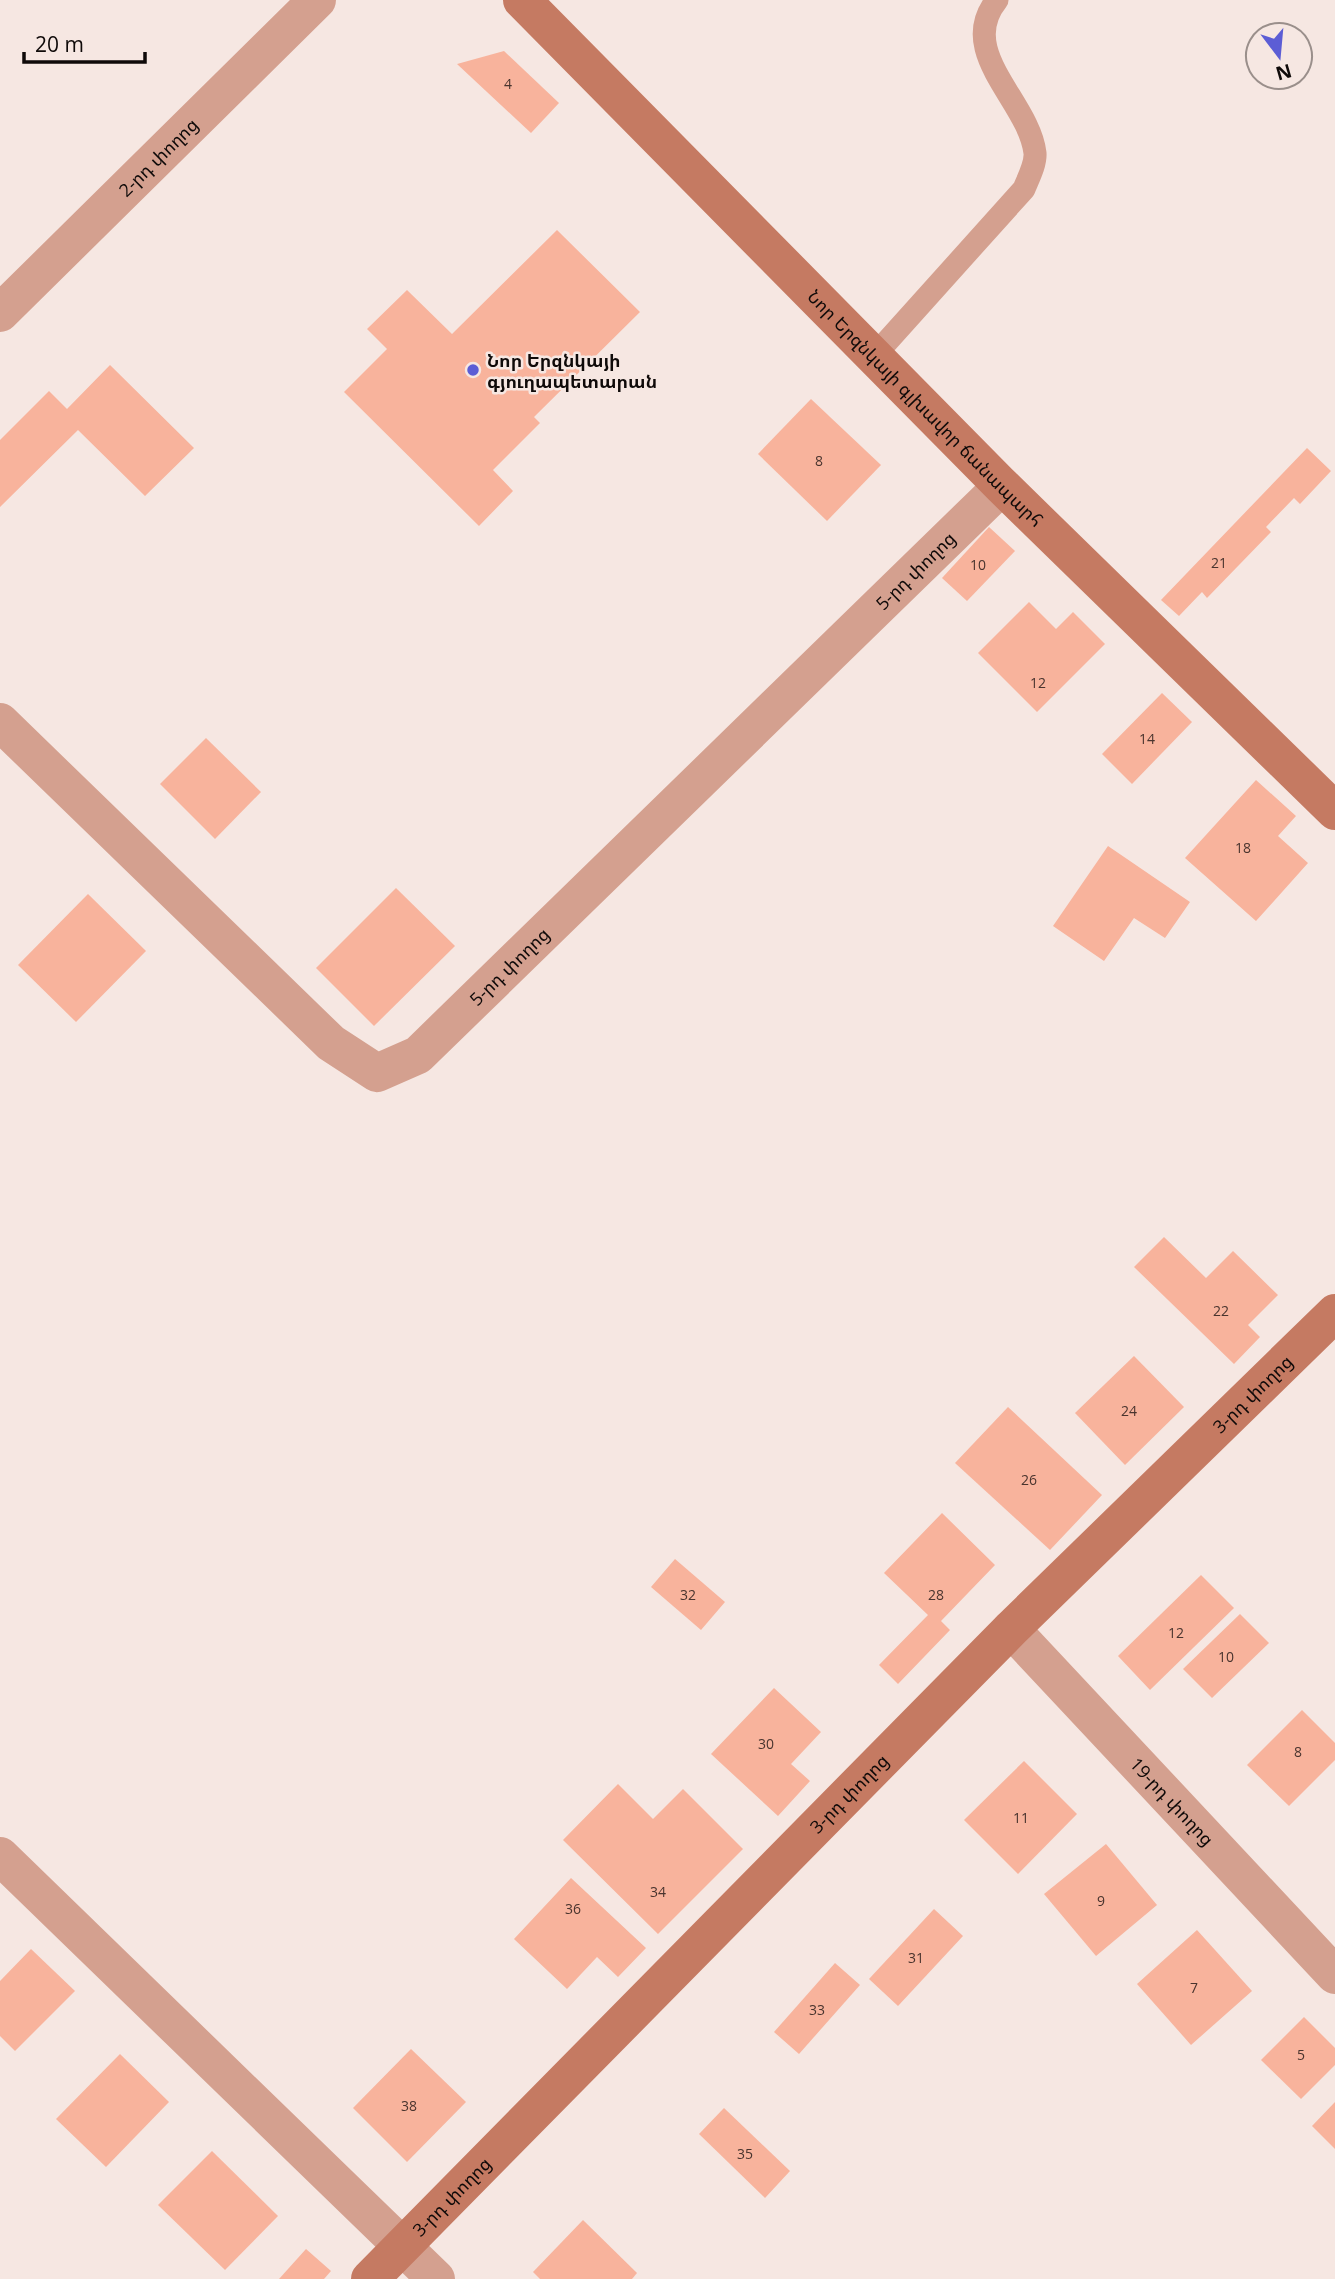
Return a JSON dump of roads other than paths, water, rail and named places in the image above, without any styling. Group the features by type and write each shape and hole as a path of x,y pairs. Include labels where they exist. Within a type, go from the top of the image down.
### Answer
{"street":[{"name":"2-րդ փողոց","path":"0,313 317,0"},
{"name":"Նոր Երզնկայի գլխավոր ճանապարհ","path":"522,0 1002,486 1335,811"},
{"name":"5-րդ փողոց","path":"0,722 331,1043 377,1073 418,1055 1002,486"},
{"name":"3-րդ փողոց","path":"370,2279 1011,1629 1335,1313"},
{"name":"19-րդ փողոց","path":"1011,1629 1335,1975"},
{"path":"0,1856 436,2279"}],"lane":[{"path":"874,356 1024,189 1031,173 1035,154 1024,122 984,46 984,24 997,0"}],"place":[{"name":"Նոր Երզնկայի գյուղապետարան","path":"473,370"}]}
